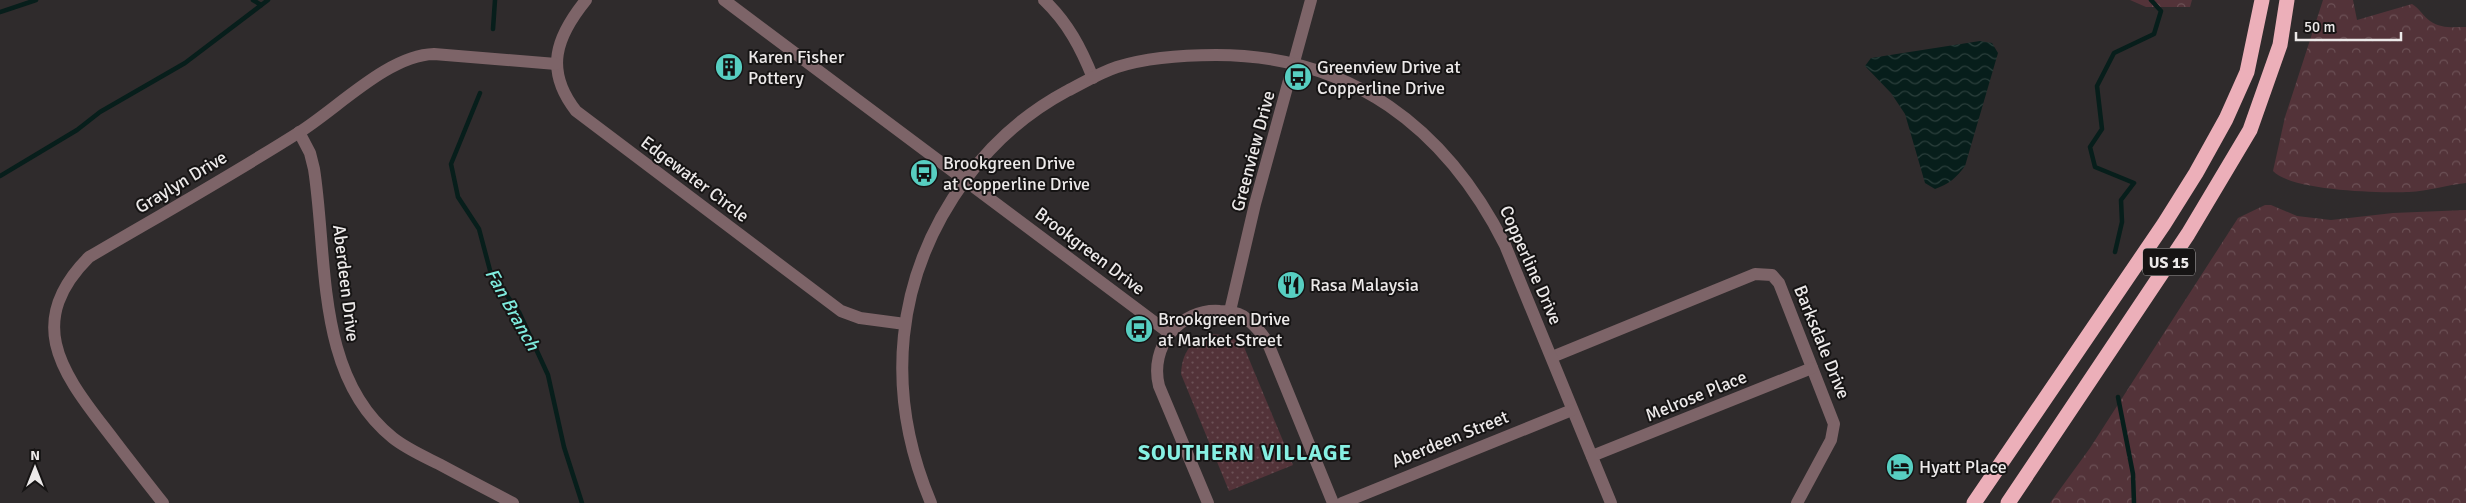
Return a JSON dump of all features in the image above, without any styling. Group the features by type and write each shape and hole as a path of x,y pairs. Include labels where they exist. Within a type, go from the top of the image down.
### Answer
{"highway":[{"name":"US 15","path":"1974,503 2164,224 2201,165 2226,119 2247,72 2262,0"},
{"name":"US 15","path":"2008,503 2188,234 2250,130 2280,45 2287,0"}],"street":[{"name":"Edgewater Circle","path":"586,0 569,24 558,45 556,64 563,91 576,111 833,304 850,315 860,318 905,324"},
{"name":"Brookgreen Drive","path":"724,0 1169,333"},
{"path":"1044,0 1070,29 1093,78"},
{"name":"Greenview Drive","path":"1230,311 1255,204 1295,64 1311,0"},
{"name":"Graylyn Drive","path":"163,503 67,377 57,350 55,318 60,300 72,276 90,257 299,132 384,71 421,54 556,64"},
{"name":"Copperline Drive","path":"931,503 916,460 906,414 901,373 905,324 909,301 924,250 942,213 965,180 994,144 1014,127 1054,98 1093,78 1116,68 1154,58 1186,55 1244,54 1295,64 1341,79 1378,98 1434,141 1460,171 1489,212 1505,245 1611,503"},
{"name":"Aberdeen Drive","path":"299,132 310,153 314,169 331,321 337,351 349,383 373,418 393,438 408,448 513,503"},
{"name":"Barksdale Drive","path":"1552,357 1755,274 1764,273 1772,275 1779,283 1832,415 1834,432 1797,503"},
{"path":"1208,503 1157,378 1160,354 1169,333 1180,323 1192,316 1209,310 1230,311 1242,316 1258,328 1267,341 1333,503"},
{"name":"Melrose Place","path":"1592,456 1812,368"},
{"name":"Aberdeen Street","path":"1342,503 1572,410"}],"green space":[{"path":"2130,0 2192,0 2190,7 2146,7"},
{"path":"2323,0 2353,0 2357,20 2412,4 2434,24 2448,27 2466,27 2466,183 2409,192 2358,191 2298,183 2283,178 2273,171 2285,117"},
{"path":"2265,205 2271,205 2297,216 2331,220 2393,213 2466,210 2466,503 2050,503 2090,448 2238,218"},
{"path":"1213,334 1230,336 1244,347 1293,465 1229,491 1181,374 1183,359 1193,343"}],"water":[{"path":"1980,41 1992,43 1998,53 1965,166 1952,180 1935,189 1925,183 1905,114 1891,93 1865,66 1871,58"}],"waterway":[{"path":"0,12 36,0"},
{"path":"253,0 261,5"},
{"path":"0,176 77,130 100,112 185,63 268,0"},
{"name":"Fan Branch","path":"493,29 495,0"},
{"path":"2115,252 2122,222 2121,200 2134,183 2095,167 2090,147 2102,129 2097,86 2114,53 2154,34 2161,11 2151,0"},
{"name":"Fan Branch","path":"480,93 451,164 458,197 479,229 491,274 519,312 548,375 564,447 582,503"},
{"path":"2118,397 2133,474 2134,503"}],"place":[{"name":"Karen Fisher Pottery","path":"729,67"},
{"name":"Greenview Drive at Copperline Drive","path":"1298,77"},
{"name":"Brookgreen Drive at Copperline Drive","path":"924,173"},
{"name":"Rasa Malaysia","path":"1291,285"},
{"name":"Brookgreen Drive at Market Street","path":"1139,329"},
{"name":"Hyatt Place","path":"1900,467"}],"district":[{"name":"SOUTHERN VILLAGE","path":"1245,452"}]}
